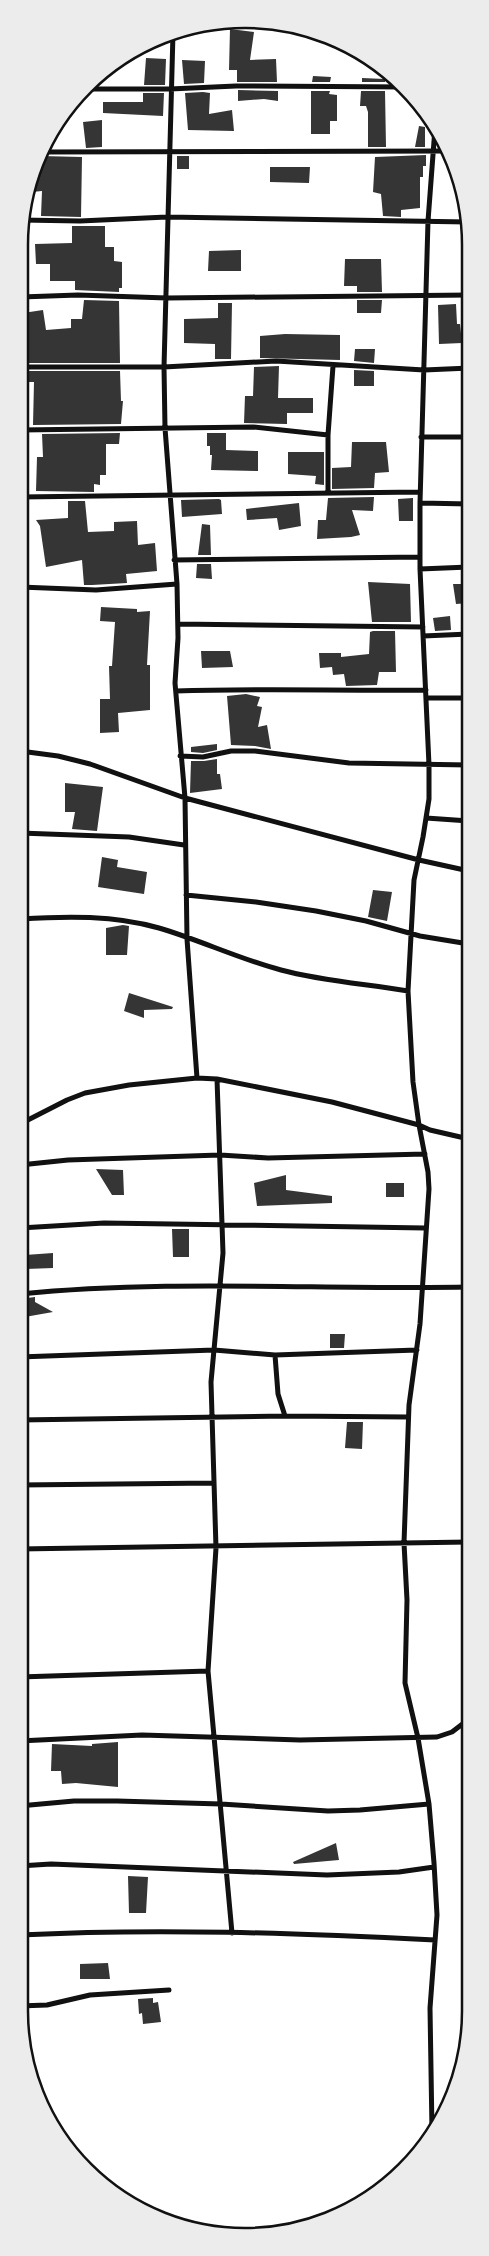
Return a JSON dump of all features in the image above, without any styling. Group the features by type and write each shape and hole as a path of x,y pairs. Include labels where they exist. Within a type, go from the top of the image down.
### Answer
{"street":[{"path":"172,40 164,367 165,428 177,584 176,691 185,798 184,845 187,939 196,1078"},
{"path":"93,89 170,89 236,86 394,87"},
{"path":"432,2120 430,2008 437,1915 429,1804 418,1738 405,1683 407,1600 404,1543 408,1417 422,1288 428,1190 425,1154 413,1082 408,991 409,933 414,880 426,818 429,765 420,569 420,492 428,222 434,140"},
{"path":"48,152 440,152"},
{"path":"29,220 167,217 460,222"},
{"path":"28,297 167,298 462,295"},
{"path":"28,367 164,367 276,361 333,366 424,370 462,368"},
{"path":"328,493 328,434 333,366"},
{"path":"28,430 253,427 328,434"},
{"path":"421,437 462,437"},
{"path":"28,497 420,492"},
{"path":"420,503 462,504"},
{"path":"174,560 420,557"},
{"path":"420,569 462,567"},
{"path":"28,587 96,590 177,584"},
{"path":"178,624 423,627"},
{"path":"424,636 462,634"},
{"path":"176,691 247,689 426,690"},
{"path":"427,698 462,698"},
{"path":"180,756 204,757 231,752 255,751 350,763 462,764"},
{"path":"28,752 58,756 90,764 185,798 419,860 462,869"},
{"path":"426,818 462,821"},
{"path":"28,833 129,837 184,845"},
{"path":"186,895 256,902 316,911 366,921 409,933 462,943"},
{"path":"28,919 72,916 101,918 159,928 282,970 408,991"},
{"path":"28,1120 86,1094 129,1085 196,1078 217,1079 332,1102 462,1137"},
{"path":"217,1079 223,1224 221,1286 211,1382 210,1418 216,1548 208,1671 222,1804 232,1933"},
{"path":"28,1165 68,1160 220,1155 268,1158 425,1154"},
{"path":"28,1228 104,1223 425,1228"},
{"path":"28,1293 76,1288 139,1286 462,1287"},
{"path":"28,1357 214,1350 275,1354 416,1350"},
{"path":"275,1354 275,1375 278,1394 285,1416"},
{"path":"28,1420 91,1417 408,1417"},
{"path":"28,1485 214,1483"},
{"path":"28,1550 462,1542"},
{"path":"28,1677 208,1671"},
{"path":"28,1741 142,1735 300,1740 418,1738 437,1737 448,1734 462,1724"},
{"path":"28,1805 74,1801 117,1800 328,1811 429,1804"},
{"path":"28,1865 51,1864 336,1875 400,1872 434,1867"},
{"path":"28,1935 89,1932 232,1933 435,1940"},
{"path":"28,2006 47,2005 90,1994 169,1990"}],"building":[{"path":"230,29 254,32 250,60 276,59 277,82 237,82 237,70 229,70"},
{"path":"146,58 166,59 165,85 144,85"},
{"path":"182,60 205,61 204,83 184,84"},
{"path":"313,76 331,77 330,82 312,82"},
{"path":"362,78 385,79 385,82 362,82"},
{"path":"238,90 278,91 278,101 264,99 238,101"},
{"path":"311,91 330,91 329,94 337,95 337,121 330,121 330,134 311,134"},
{"path":"361,91 385,91 386,147 368,147 368,112 366,106 360,106"},
{"path":"143,93 164,93 163,116 103,113 103,102 143,102"},
{"path":"185,93 210,93 209,114 232,110 234,131 188,130"},
{"path":"102,120 102,147 86,148 83,122"},
{"path":"419,126 425,127 425,147 415,147"},
{"path":"426,155 423,177 420,177 420,208 401,210 401,217 383,216 381,194 373,192 375,157"},
{"path":"46,156 82,157 81,217 41,216 42,191 34,192"},
{"path":"177,156 189,156 189,169 177,169"},
{"path":"270,167 310,167 309,183 270,182"},
{"path":"72,226 105,226 105,247 114,247 114,261 122,262 122,288 119,288 119,292 75,290 75,281 50,281 50,264 36,264 35,244 72,243"},
{"path":"241,250 241,271 208,271 209,251"},
{"path":"345,259 381,259 382,292 357,292 357,286 344,286"},
{"path":"84,300 119,301 120,363 28,363 28,312 43,310 46,330 71,328 71,319 82,319"},
{"path":"357,300 382,300 381,313 357,313"},
{"path":"218,303 232,303 231,359 215,359 215,344 184,343 184,319 218,318"},
{"path":"456,304 457,324 460,324 462,343 439,344 438,305"},
{"path":"285,334 340,335 340,360 260,358 260,336"},
{"path":"355,349 375,349 374,363 354,361"},
{"path":"279,366 278,398 313,398 313,413 287,413 287,424 244,423 245,396 253,396 254,367"},
{"path":"354,370 374,371 374,386 354,386"},
{"path":"28,371 120,371 121,401 123,401 121,424 33,425 34,382 28,382"},
{"path":"120,433 119,444 106,444 106,475 100,475 100,485 94,484 94,492 36,491 37,457 43,457 42,434"},
{"path":"207,433 226,433 226,450 258,451 258,471 211,470 212,455 210,455 210,446 207,446"},
{"path":"352,442 386,442 389,472 375,473 374,488 332,489 332,468 351,467"},
{"path":"288,452 324,452 324,485 315,484 316,476 288,474"},
{"path":"374,497 373,511 352,510 360,535 317,539 318,520 326,520 328,498"},
{"path":"413,498 413,521 399,521 398,499"},
{"path":"181,500 221,500 222,514 182,517"},
{"path":"68,501 85,501 88,532 114,531 114,522 137,521 138,545 155,543 157,571 126,574 127,583 84,585 82,560 46,567 40,526 36,520 68,518"},
{"path":"299,503 301,526 279,530 277,518 247,520 246,509"},
{"path":"202,524 210,525 211,555 198,555"},
{"path":"197,564 211,564 212,579 196,578"},
{"path":"368,582 410,584 411,622 372,622"},
{"path":"453,584 462,584 462,604 456,604"},
{"path":"101,607 137,609 137,612 150,611 147,665 150,665 150,710 118,713 119,732 100,733 100,699 110,699 109,666 112,666 115,622 100,621"},
{"path":"450,616 451,630 435,631 433,618"},
{"path":"395,631 396,672 379,672 377,685 346,686 344,674 333,675 332,667 320,668 319,653 341,653 341,657 369,654 370,632"},
{"path":"201,651 230,651 233,667 202,668"},
{"path":"246,694 260,697 257,706 262,707 258,727 267,725 271,749 231,745 227,696"},
{"path":"217,744 217,750 203,753 191,752 191,747"},
{"path":"217,759 217,774 220,774 222,789 190,793 191,761"},
{"path":"65,783 103,787 97,831 72,829 75,812 65,812"},
{"path":"102,857 118,860 117,867 147,872 144,894 98,887"},
{"path":"373,890 392,892 387,921 368,917"},
{"path":"123,925 129,926 127,955 106,955 106,928"},
{"path":"129,993 173,1007 172,1009 144,1010 144,1018 124,1011"},
{"path":"96,1169 123,1170 124,1195 112,1195"},
{"path":"286,1175 286,1190 332,1196 332,1203 257,1206 254,1183"},
{"path":"386,1183 404,1183 404,1197 386,1197"},
{"path":"172,1229 189,1229 189,1257 173,1257"},
{"path":"53,1253 53,1268 28,1269 28,1255"},
{"path":"35,1297 35,1302 53,1312 28,1316 28,1298"},
{"path":"330,1334 345,1334 344,1348 330,1348"},
{"path":"347,1422 363,1422 362,1449 345,1448"},
{"path":"118,1742 118,1787 76,1783 62,1784 61,1771 51,1771 52,1744 92,1746 92,1744"},
{"path":"336,1843 339,1860 294,1864 293,1862"},
{"path":"128,1876 148,1877 146,1913 129,1913"},
{"path":"108,1963 110,1979 80,1979 80,1964"},
{"path":"153,1998 153,2003 158,2002 161,2022 143,2024 142,2013 139,2014 138,1999"}]}
